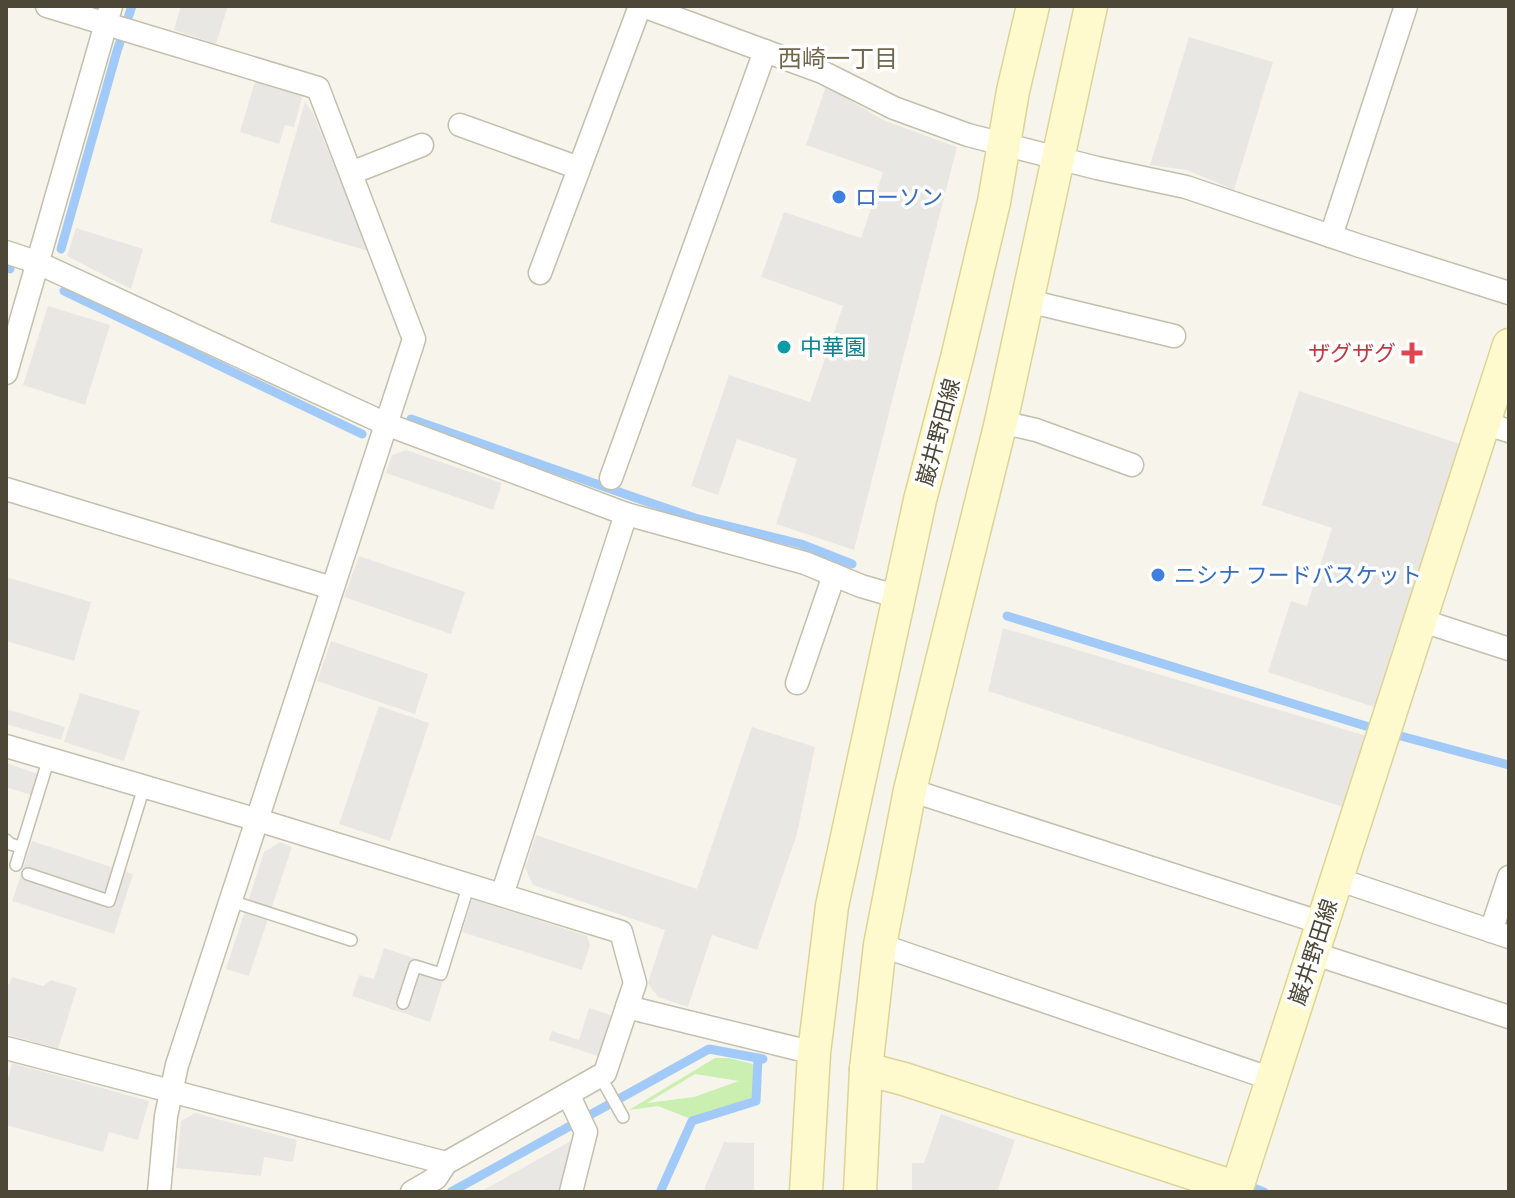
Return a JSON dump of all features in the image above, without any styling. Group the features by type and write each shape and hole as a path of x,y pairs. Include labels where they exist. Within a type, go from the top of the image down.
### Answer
{"main road":[{"name":"巌井野田線","path":"806,1192 814,1053 832,906 920,500 991,216 1013,91 1033,6"},
{"path":"860,1192 866,1069 880,945 910,790 1001,422 1091,6"},
{"name":"巌井野田線","path":"866,1069 1236,1190 1420,620 1496,427 1509,345"}],"street":[{"path":"47,6 116,22 318,88 414,339 177,1065 166,1116 159,1192"},
{"path":"1331,236 1406,6"},
{"path":"540,273 579,168 646,7 822,72 894,108 968,135 1186,187 1509,293"},
{"path":"6,373 36,262 116,22"},
{"path":"611,478 765,51"},
{"path":"460,125 579,168"},
{"path":"351,173 422,145"},
{"path":"6,252 36,262 386,424 626,514 805,563 861,586 899,597"},
{"path":"1028,301 1174,336"},
{"path":"1001,422 1036,430 1132,465"},
{"path":"6,489 332,588"},
{"path":"502,895 626,514"},
{"path":"797,683 834,575"},
{"path":"1420,620 1509,649"},
{"path":"6,746 621,932 635,983 604,1083 572,1102 446,1163 436,1178 412,1192"},
{"path":"910,790 1317,938 1509,1017"},
{"path":"1337,879 1500,934 1509,877"},
{"path":"880,945 1272,1079"},
{"path":"627,1007 814,1053"},
{"path":"6,1048 446,1163"},
{"path":"571,1192 586,1132 572,1102"}],"lane":[{"path":"16,865 49,758"},
{"path":"28,874 109,901 144,787"},
{"path":"6,840 21,847"},
{"path":"403,1003 415,966 441,974 469,884"},
{"path":"231,901 351,940"},
{"path":"604,1083 621,1113"}],"green space":[{"path":"715,1058 753,1064 753,1097 691,1119 658,1106 629,1110","holes":["695,1074 739,1081 694,1097 647,1103"]}],"shaded area":[{"path":"181,6 228,6 216,44 174,30"},
{"path":"1189,37 1273,62 1234,190 1187,170 1150,165"},
{"path":"255,81 302,97 294,127 285,125 279,144 240,132"},
{"path":"826,86 885,121 957,147 854,550 776,524 797,459 737,439 718,495 691,486 729,375 810,402 843,306 761,277 784,212 861,238 883,172 806,145"},
{"path":"305,102 313,113 368,251 270,222"},
{"path":"76,228 143,249 131,289 67,256"},
{"path":"48,306 110,325 85,405 23,385"},
{"path":"1299,391 1463,445 1377,708 1268,672 1291,601 1307,606 1332,528 1262,505"},
{"path":"406,450 502,483 493,510 386,473 392,455"},
{"path":"359,556 465,592 451,634 344,597"},
{"path":"6,577 91,602 74,661 6,641"},
{"path":"1003,628 1370,737 1349,809 988,691"},
{"path":"331,641 428,674 415,714 317,681"},
{"path":"80,693 140,711 124,761 64,742"},
{"path":"379,706 429,723 390,841 339,824"},
{"path":"6,709 65,727 61,740 6,724"},
{"path":"752,727 815,747 797,834 757,950 712,935 688,1007 658,997 648,983 665,930 533,885 525,868 536,835 697,889"},
{"path":"6,763 38,774 31,795 6,787"},
{"path":"32,841 133,874 114,934 12,901"},
{"path":"280,842 292,847 249,976 226,969 264,852"},
{"path":"472,899 587,936 590,945 582,970 462,932"},
{"path":"384,948 447,969 430,1022 352,996 359,975 374,979"},
{"path":"12,977 43,986 51,980 77,988 58,1049 6,1034 6,984"},
{"path":"589,1008 611,1015 598,1056 549,1040 552,1031 579,1040"},
{"path":"12,1063 149,1101 138,1140 109,1132 103,1152 6,1125 6,1085"},
{"path":"195,1113 297,1140 293,1162 264,1157 261,1176 176,1168 181,1121"},
{"path":"941,1114 1015,1140 997,1192 912,1192 912,1163 924,1163"},
{"path":"576,1138 562,1192 480,1192"},
{"path":"724,1142 754,1143 754,1192 705,1192"}],"waterway":[{"path":"61,249 132,6"},
{"path":"6,268 10,269"},
{"path":"64,291 362,434"},
{"path":"411,419 695,518 801,544 852,564"},
{"path":"1007,616 1369,727"},
{"path":"1397,735 1509,765"},
{"path":"451,1192 709,1049 763,1059"},
{"path":"662,1192 692,1121 756,1101 758,1058"},
{"path":"1251,1192 1256,1189 1264,1192"}],"place":[{"name":"ローソン","path":"839,197"},
{"name":"中華園","path":"784,347"},
{"name":"ザグザグ","path":"1412,353"},
{"name":"ニシナ フードバスケット","path":"1158,575"}],"district":[{"name":"西崎一丁目","path":"838,59"}]}
